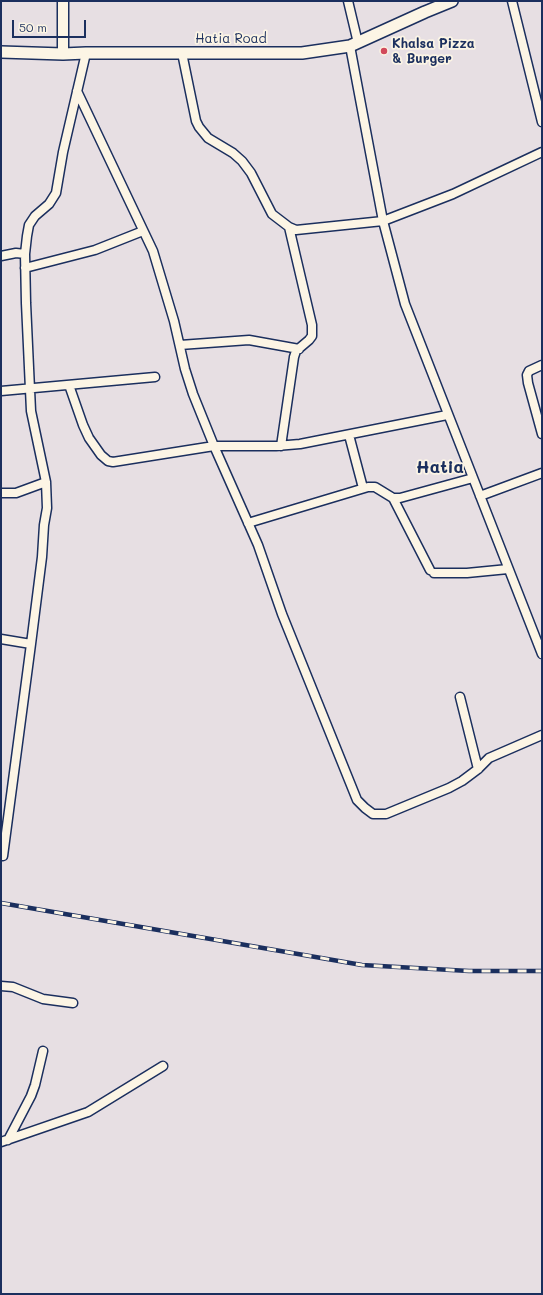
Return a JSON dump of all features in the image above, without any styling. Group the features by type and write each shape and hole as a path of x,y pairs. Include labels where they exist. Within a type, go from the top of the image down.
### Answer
{"main road":[{"name":"Hatia Road","path":"1,52 63,54 302,53 354,44 452,1"}],"street":[{"path":"63,1 63,54"},
{"path":"348,1 383,221 405,304 542,654"},
{"path":"512,1 542,121"},
{"path":"4,856 47,508 46,482 31,411 29,389 25,254 29,225 35,216 49,204 56,193 63,152 86,53"},
{"path":"182,53 196,121 199,127 208,138 233,153 242,161 251,173 272,214 289,227 296,230 383,221 453,194 542,152"},
{"path":"78,91 153,251 174,321 185,369 193,394 214,446 258,544 282,614 357,800 373,814 386,814 449,788 462,781 478,769 489,758 542,735"},
{"path":"281,446 292,364 296,351 312,336 312,326 289,227"},
{"path":"25,268 95,250 143,231"},
{"path":"1,256 16,253 25,254"},
{"path":"180,345 249,340 298,349"},
{"path":"542,365 529,371 527,375 542,434"},
{"path":"1,391 155,377"},
{"path":"69,385 89,438 101,455 108,461 112,462 134,460 214,446 281,446 300,444 448,415"},
{"path":"349,435 363,488"},
{"path":"480,496 542,472"},
{"path":"393,498 405,497 473,478"},
{"path":"1,493 16,493 46,482"},
{"path":"248,523 363,488 375,487 393,498 432,571 467,573 508,569"},
{"path":"1,640 31,644"},
{"path":"460,696 478,769"},
{"path":"1,986 13,987 43,999 73,1003"},
{"path":"4,1141 35,1085 43,1051"},
{"path":"4,1141 88,1112 163,1066"}],"railway":[{"path":"1,903 362,965 469,971 542,971"}],"place":[{"name":"Khalsa Pizza & Burger","path":"384,51"}],"district":[{"name":"Hatia","path":"440,468"}]}
